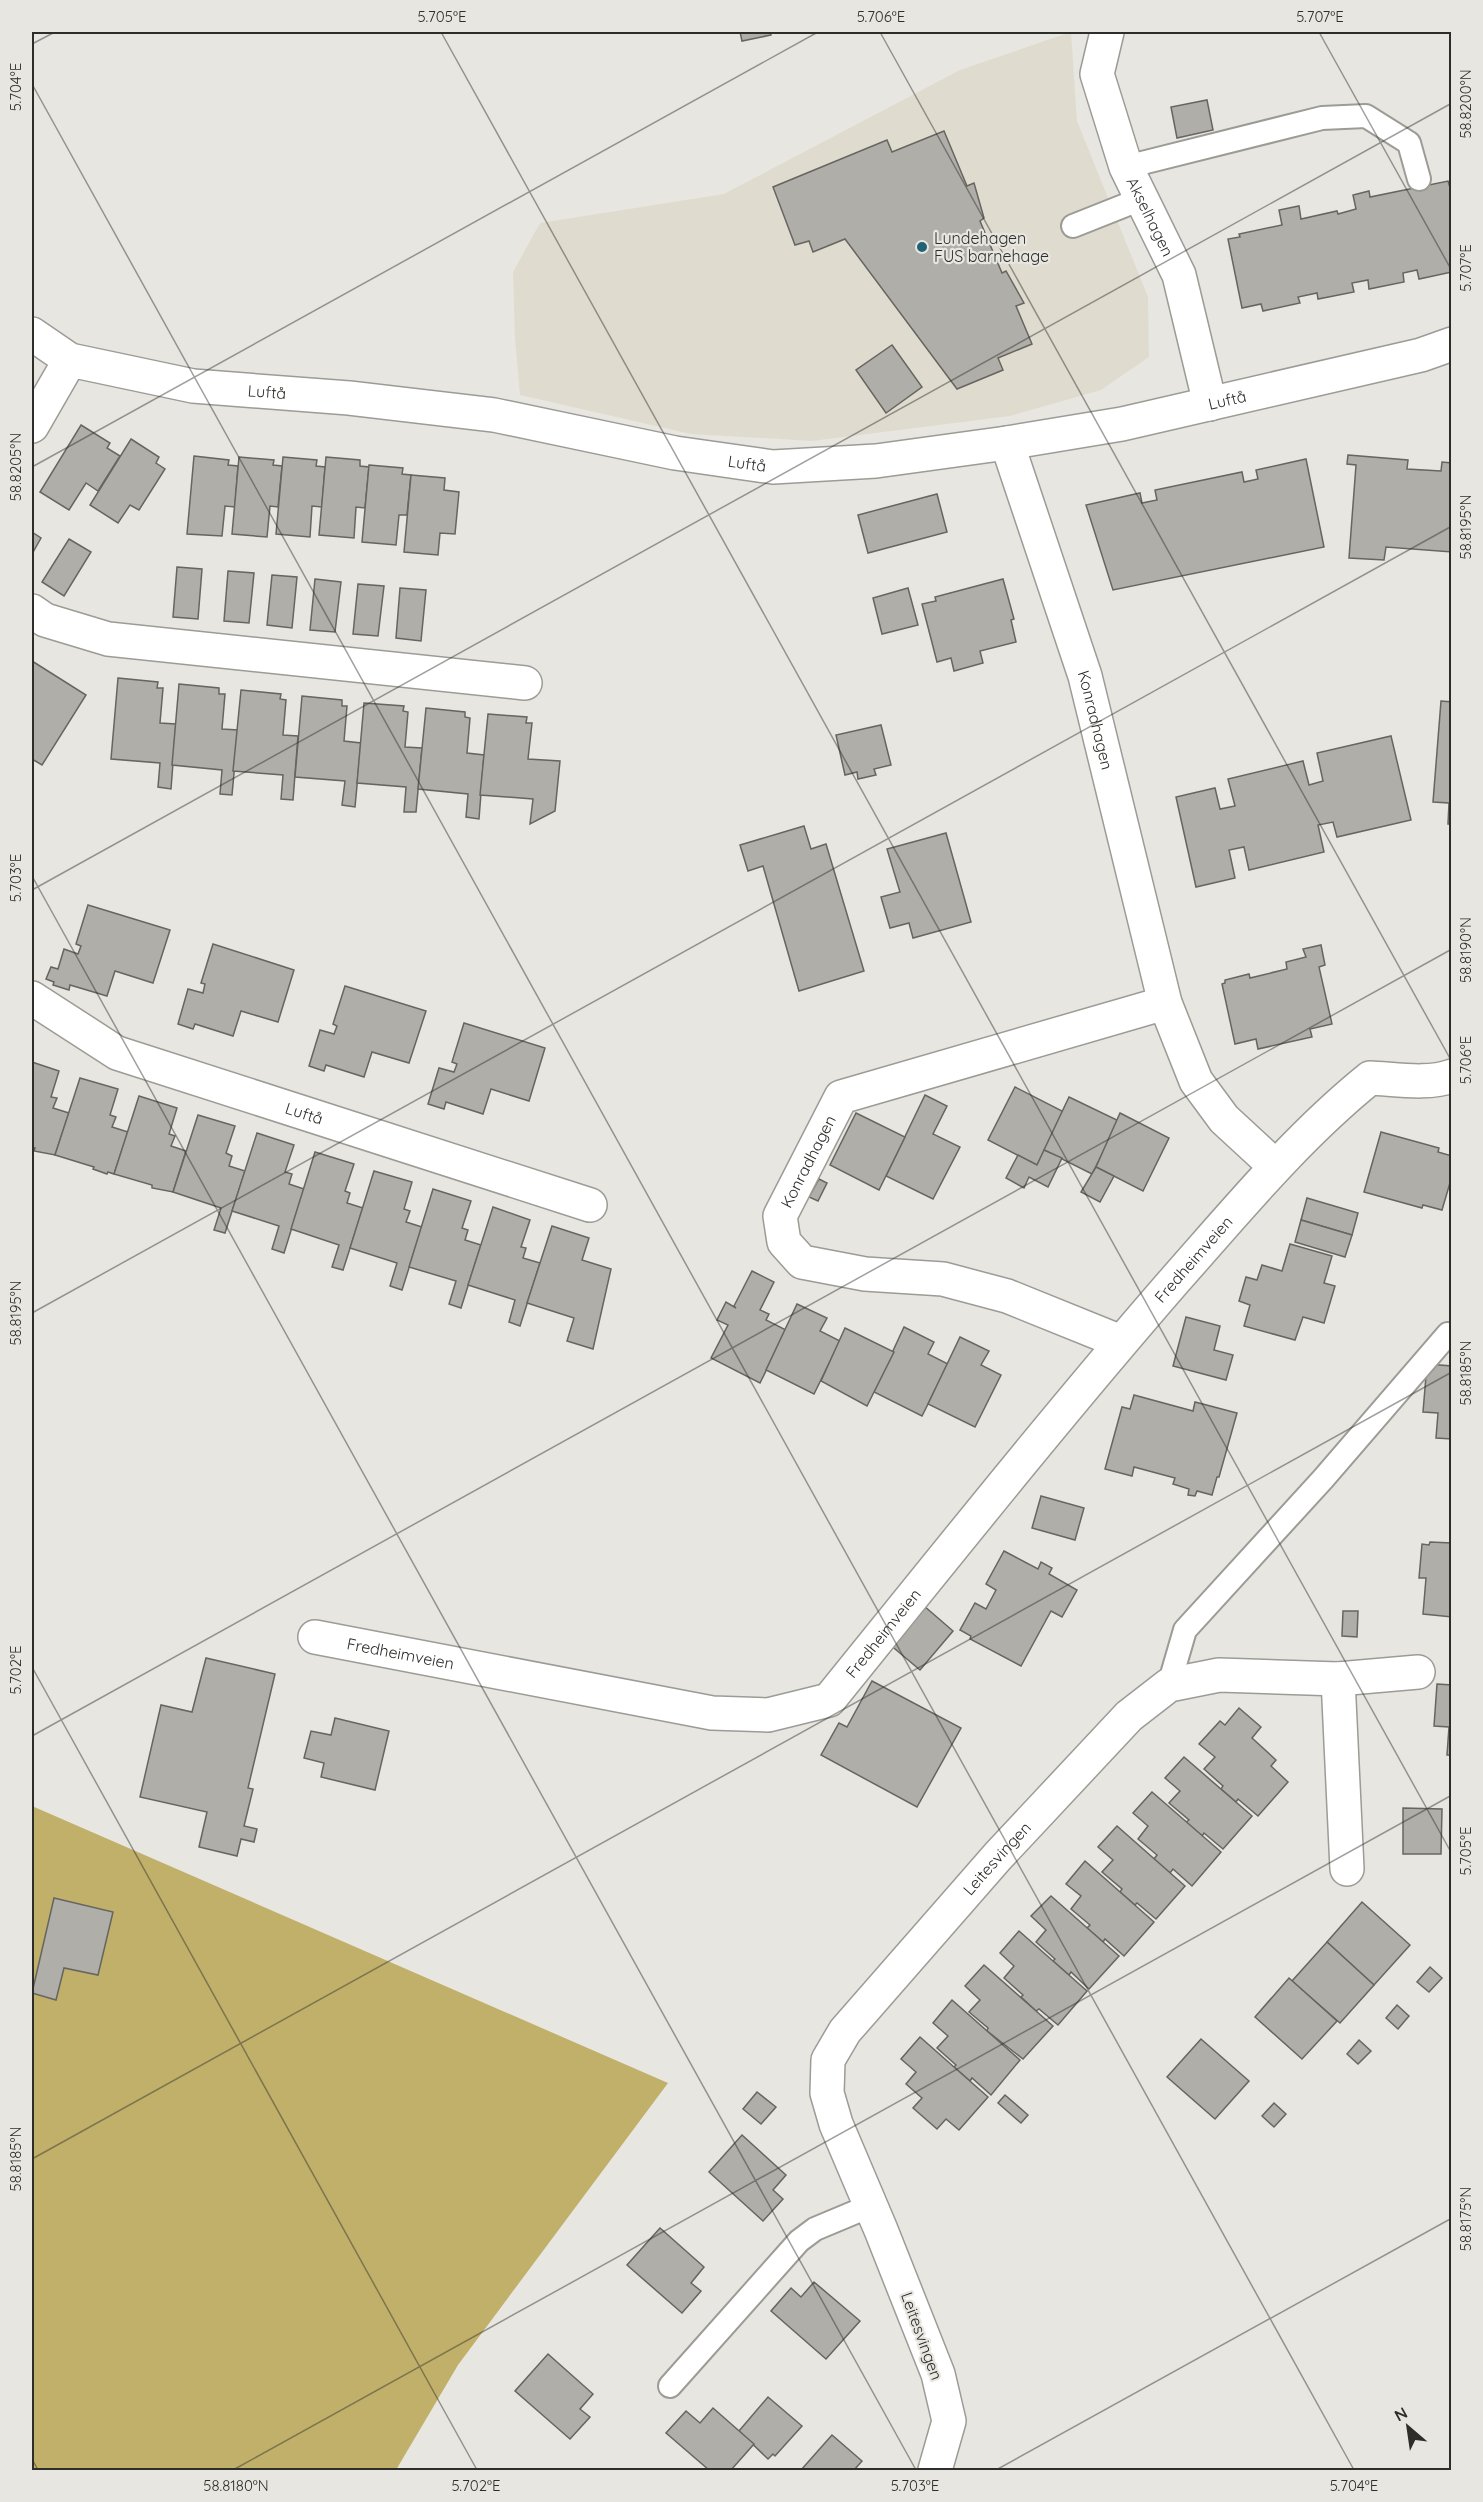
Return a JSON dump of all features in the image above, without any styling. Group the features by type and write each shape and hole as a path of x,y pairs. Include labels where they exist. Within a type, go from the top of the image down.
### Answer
{"street":[{"name":"Akselhagen","path":"1107,32 1097,74 1125,167 1179,275 1210,404"},
{"name":"Luftå","path":"32,334 70,360 193,386 349,398 494,415 675,453 772,467 876,460 1007,443 1122,424 1436,355 1452,345"},
{"path":"32,426 70,360"},
{"name":"Konradhagen","path":"1007,443 1085,676 1165,1003 1196,1081 1224,1119 1275,1166"},
{"path":"32,611 45,620 108,639 525,684"},
{"name":"Luftå","path":"32,998 117,1053 590,1205"},
{"name":"Konradhagen","path":"1121,1342 1007,1296 943,1279 865,1274 802,1262 784,1242 780,1216 842,1097 1165,1003"},
{"path":"1275,1166 1336,1105 1370,1078 1420,1080 1452,1077"},
{"name":"Fredheimveien","path":"315,1637 712,1713 768,1715 829,1700 1121,1342 1275,1166"},
{"name":"Leitesvingen","path":"935,2470 949,2421 938,2374 836,2124 827,2092 828,2060 845,2031 998,1856 1129,1716 1168,1685 1219,1675 1338,1679 1418,1672"},
{"path":"1338,1679 1347,1869"}],"lane":[{"path":"1125,167 1322,118 1366,116 1409,143 1419,179"},
{"path":"1073,226 1141,199"},
{"path":"1168,1685 1185,1630 1323,1479 1448,1334"},
{"path":"670,2386 799,2241 815,2229 870,2206"}],"shaded area":[{"path":"1071,32 1077,121 1148,297 1149,357 1101,390 1010,416 812,441 691,434 520,395 513,272 540,223 724,194 960,70"},
{"path":"32,1806 668,2083 458,2365 396,2470 32,2470"}],"building":[{"path":"740,32 770,32 771,35 742,41"},
{"path":"1207,100 1213,130 1177,138 1171,107"},
{"path":"944,131 967,186 974,183 984,218 980,221 1002,273 1006,271 1024,303 1016,306 1032,344 998,358 1003,370 957,389 845,239 813,252 809,241 795,245 773,187 887,140 892,152"},
{"path":"1448,181 1452,194 1452,272 1419,279 1417,270 1403,273 1404,282 1369,289 1368,280 1352,283 1354,292 1318,299 1317,293 1298,297 1300,303 1263,311 1261,304 1242,308 1228,239 1240,237 1239,234 1282,225 1279,210 1299,206 1301,219 1337,211 1338,214 1356,209 1353,195 1369,191 1370,197"},
{"path":"892,345 922,387 886,413 856,370"},
{"path":"81,425 110,443 107,448 120,456 98,491 86,483 69,510 40,492"},
{"path":"131,439 159,457 156,463 165,469 139,510 130,505 118,523 90,505"},
{"path":"1348,455 1408,460 1407,469 1441,471 1442,462 1452,463 1452,552 1386,547 1384,560 1349,558 1356,465 1347,464"},
{"path":"194,456 229,460 228,465 238,466 235,507 225,506 222,536 187,534"},
{"path":"239,457 274,460 273,465 282,466 278,507 270,506 267,537 232,534"},
{"path":"283,457 317,460 316,466 325,467 322,507 312,506 310,537 276,534"},
{"path":"326,457 360,460 360,466 369,467 365,508 356,507 354,538 319,535"},
{"path":"1306,459 1324,547 1113,590 1086,505 1140,493 1142,503 1157,500 1155,490 1242,472 1244,482 1258,479 1256,470"},
{"path":"369,465 403,468 402,474 411,475 407,515 399,515 396,545 362,542"},
{"path":"411,475 445,478 444,490 459,492 455,534 440,533 438,555 404,552"},
{"path":"937,494 947,532 868,553 858,515"},
{"path":"32,532 41,538 32,554"},
{"path":"69,539 91,552 64,596 42,582"},
{"path":"177,567 202,569 198,619 173,617"},
{"path":"228,571 254,573 249,623 224,621"},
{"path":"272,575 297,577 292,628 267,625"},
{"path":"315,579 341,582 335,632 310,630"},
{"path":"1003,579 1014,619 1011,620 1016,642 980,651 983,663 954,671 951,658 937,662 922,604 936,601 935,597"},
{"path":"358,584 384,586 378,636 353,634"},
{"path":"400,588 426,590 421,641 396,638"},
{"path":"908,588 918,625 882,634 873,598"},
{"path":"32,661 86,695 42,765 32,759"},
{"path":"118,678 158,682 157,688 163,688 160,723 176,724 171,789 158,787 160,763 111,759"},
{"path":"179,684 219,688 219,694 225,694 222,729 238,730 232,795 220,794 222,770 172,765"},
{"path":"241,690 281,694 280,699 286,700 283,735 298,736 293,800 281,799 283,775 233,771"},
{"path":"302,696 342,700 342,706 347,706 344,741 361,743 355,807 342,805 345,781 295,777"},
{"path":"1441,701 1452,702 1452,824 1448,824 1449,803 1433,802"},
{"path":"364,703 404,706 403,711 408,712 405,747 422,748 416,812 404,812 406,787 357,783"},
{"path":"426,708 465,712 465,717 470,718 467,753 484,755 479,819 466,817 468,794 418,789"},
{"path":"488,714 527,717 526,723 532,723 528,759 560,761 555,811 530,824 533,799 480,795"},
{"path":"881,725 891,765 874,769 876,775 858,779 857,772 845,775 836,735"},
{"path":"1391,736 1411,820 1337,837 1333,822 1318,825 1324,852 1249,870 1244,847 1229,850 1235,878 1196,887 1176,797 1215,788 1220,809 1235,806 1228,779 1303,761 1309,785 1323,781 1317,753"},
{"path":"804,826 811,849 826,844 864,971 799,991 763,866 748,871 740,845"},
{"path":"946,833 971,922 913,938 909,923 890,928 881,897 900,892 887,849"},
{"path":"88,905 170,930 153,983 115,971 107,996 70,985 69,990 53,985 54,982 46,979 51,967 58,969 64,949 78,954 81,946 76,944"},
{"path":"213,944 294,970 278,1022 241,1011 233,1036 195,1024 193,1029 178,1024 188,989 203,993 205,984 201,983"},
{"path":"1321,945 1325,965 1319,967 1332,1024 1310,1029 1312,1037 1258,1049 1256,1039 1235,1044 1222,984 1225,980 1249,974 1250,978 1287,969 1286,962 1306,957 1303,949"},
{"path":"345,986 426,1011 409,1063 372,1052 364,1077 326,1065 324,1071 309,1066 320,1030 334,1034 337,1026 333,1024"},
{"path":"464,1023 545,1048 529,1101 491,1089 483,1114 446,1102 444,1109 428,1104 439,1068 454,1072 457,1064 452,1062"},
{"path":"32,1062 59,1071 51,1097 57,1098 53,1108 69,1113 55,1155 34,1151 35,1148 32,1147"},
{"path":"80,1078 118,1089 110,1115 116,1117 112,1127 128,1132 114,1174 108,1172 107,1174 93,1169 94,1167 55,1155"},
{"path":"1015,1087 1064,1112 1037,1165 988,1140"},
{"path":"925,1095 947,1106 933,1134 960,1147 933,1199 886,1176"},
{"path":"139,1096 177,1108 169,1134 175,1136 171,1146 186,1151 173,1192 152,1188 152,1185 114,1174"},
{"path":"1069,1097 1119,1121 1092,1174 1044,1150"},
{"path":"856,1113 905,1137 879,1190 830,1165"},
{"path":"1120,1113 1169,1138 1143,1191 1096,1167"},
{"path":"198,1115 235,1126 226,1153 232,1156 229,1166 245,1171 225,1233 214,1230 221,1208 173,1192"},
{"path":"1381,1132 1439,1148 1438,1152 1452,1156 1452,1176 1442,1210 1423,1205 1422,1208 1364,1192"},
{"path":"257,1133 294,1145 285,1172 292,1174 289,1184 304,1189 284,1253 272,1249 279,1226 232,1211"},
{"path":"1044,1150 1062,1158 1048,1187 1029,1177 1024,1188 1006,1178 1018,1155 1037,1165"},
{"path":"315,1152 354,1164 345,1191 350,1193 347,1203 363,1208 343,1270 332,1267 339,1245 291,1229"},
{"path":"1096,1167 1114,1176 1100,1202 1081,1192"},
{"path":"374,1171 412,1182 404,1209 410,1211 406,1222 422,1227 402,1290 390,1286 397,1263 350,1248"},
{"path":"819,1179 827,1183 818,1201 809,1197"},
{"path":"433,1189 471,1201 462,1228 468,1230 465,1240 481,1245 461,1308 449,1304 456,1281 409,1267"},
{"path":"1307,1198 1358,1213 1352,1235 1301,1220"},
{"path":"493,1207 530,1220 521,1247 526,1248 523,1258 540,1263 520,1326 509,1322 515,1300 468,1285"},
{"path":"1301,1220 1352,1235 1345,1257 1295,1242"},
{"path":"552,1226 589,1238 582,1260 611,1269 593,1349 567,1341 574,1318 527,1303"},
{"path":"1290,1244 1332,1256 1324,1283 1335,1286 1324,1323 1303,1317 1295,1340 1244,1326 1250,1305 1239,1301 1246,1277 1257,1280 1262,1265 1282,1271"},
{"path":"752,1271 774,1282 760,1310 769,1314 766,1320 786,1330 760,1383 711,1358 728,1325 717,1320 726,1302 736,1308 734,1306"},
{"path":"797,1304 827,1318 820,1331 840,1341 814,1394 766,1370"},
{"path":"1186,1317 1220,1326 1214,1350 1233,1355 1226,1380 1173,1366"},
{"path":"904,1327 934,1342 928,1354 948,1364 922,1416 874,1392"},
{"path":"845,1328 894,1352 867,1406 821,1381"},
{"path":"960,1337 989,1351 981,1365 1001,1375 975,1427 928,1404"},
{"path":"1427,1364 1452,1366 1452,1439 1436,1438 1438,1413 1423,1412"},
{"path":"1134,1395 1193,1411 1195,1402 1237,1413 1212,1495 1197,1491 1195,1496 1188,1495 1189,1489 1173,1484 1175,1478 1134,1467 1132,1476 1105,1469 1122,1407 1130,1409"},
{"path":"1041,1496 1084,1508 1075,1540 1032,1528"},
{"path":"1430,1542 1452,1543 1452,1617 1423,1614 1426,1578 1419,1578 1422,1544 1429,1545"},
{"path":"1004,1551 1038,1569 1041,1562 1052,1568 1049,1574 1077,1590 1062,1617 1051,1611 1021,1666 970,1639 971,1636 960,1630 975,1603 986,1609 996,1590 986,1584"},
{"path":"916,1599 953,1631 920,1670 882,1638"},
{"path":"1343,1611 1358,1611 1357,1637 1342,1636"},
{"path":"206,1658 275,1674 248,1788 253,1789 244,1826 257,1829 254,1842 241,1839 237,1856 199,1847 207,1812 140,1797 161,1705 192,1712"},
{"path":"872,1681 961,1728 917,1807 821,1755 839,1723 847,1727"},
{"path":"1437,1684 1452,1685 1452,1755 1447,1755 1449,1727 1434,1726"},
{"path":"1239,1708 1261,1727 1252,1738 1276,1760 1271,1766 1288,1782 1258,1816 1238,1799 1236,1802 1221,1789 1223,1786 1204,1769 1215,1757 1199,1744 1220,1721 1225,1725"},
{"path":"335,1718 389,1731 375,1790 321,1777 324,1763 304,1758 311,1731 331,1735"},
{"path":"1184,1757 1252,1816 1223,1849 1204,1833 1202,1836 1186,1822 1189,1820 1169,1803 1180,1791 1165,1778"},
{"path":"1152,1792 1221,1852 1192,1886 1173,1869 1170,1873 1154,1859 1157,1855 1138,1839 1148,1826 1133,1813"},
{"path":"1403,1808 1442,1809 1441,1854 1403,1854"},
{"path":"1117,1826 1185,1886 1156,1919 1120,1892 1122,1889 1102,1872 1113,1860 1098,1847"},
{"path":"1085,1861 1154,1922 1124,1956 1105,1939 1103,1942 1087,1928 1090,1925 1071,1909 1081,1896 1066,1884"},
{"path":"1051,1896 1119,1956 1089,1989 1071,1972 1069,1975 1053,1961 1055,1959 1036,1942 1046,1930 1031,1916"},
{"path":"54,1898 113,1912 98,1975 64,1968 56,2000 32,1993"},
{"path":"1362,1902 1410,1945 1374,1985 1327,1942"},
{"path":"1019,1931 1087,1991 1058,2025 1039,2009 1036,2011 1021,1997 1023,1995 1004,1978 1014,1966 1000,1953"},
{"path":"1327,1942 1374,1985 1340,2023 1292,1981"},
{"path":"984,1965 1053,2026 1023,2059 987,2031 988,2028 969,2012 980,2000 965,1986"},
{"path":"1430,1967 1442,1978 1429,1992 1417,1982"},
{"path":"1289,1978 1337,2021 1302,2059 1255,2017"},
{"path":"952,2000 1020,2060 991,2095 972,2078 970,2081 937,2048 948,2036 933,2023"},
{"path":"1397,2005 1409,2016 1398,2029 1386,2018"},
{"path":"920,2037 988,2097 959,2130 946,2119 937,2129 913,2108 922,2098 906,2084 916,2072 901,2059"},
{"path":"1201,2039 1249,2081 1215,2119 1167,2077"},
{"path":"1359,2040 1371,2051 1358,2064 1347,2054"},
{"path":"757,2092 776,2107 761,2124 743,2109"},
{"path":"1005,2095 1028,2115 1021,2123 998,2103"},
{"path":"1274,2103 1286,2114 1274,2127 1262,2116"},
{"path":"742,2135 786,2175 773,2190 783,2199 763,2221 709,2172"},
{"path":"660,2228 704,2267 691,2283 701,2291 682,2313 627,2265"},
{"path":"814,2282 860,2321 826,2359 771,2311 791,2288 801,2297"},
{"path":"548,2354 593,2394 580,2409 590,2417 570,2439 515,2391"},
{"path":"768,2397 802,2426 775,2456 773,2454 768,2459 739,2431"},
{"path":"713,2408 754,2444 731,2470 709,2470 666,2433 686,2411 700,2423"},
{"path":"832,2435 862,2461 854,2470 801,2470"}],"place":[{"name":"Lundehagen FUS barnehage","path":"922,247"}]}
